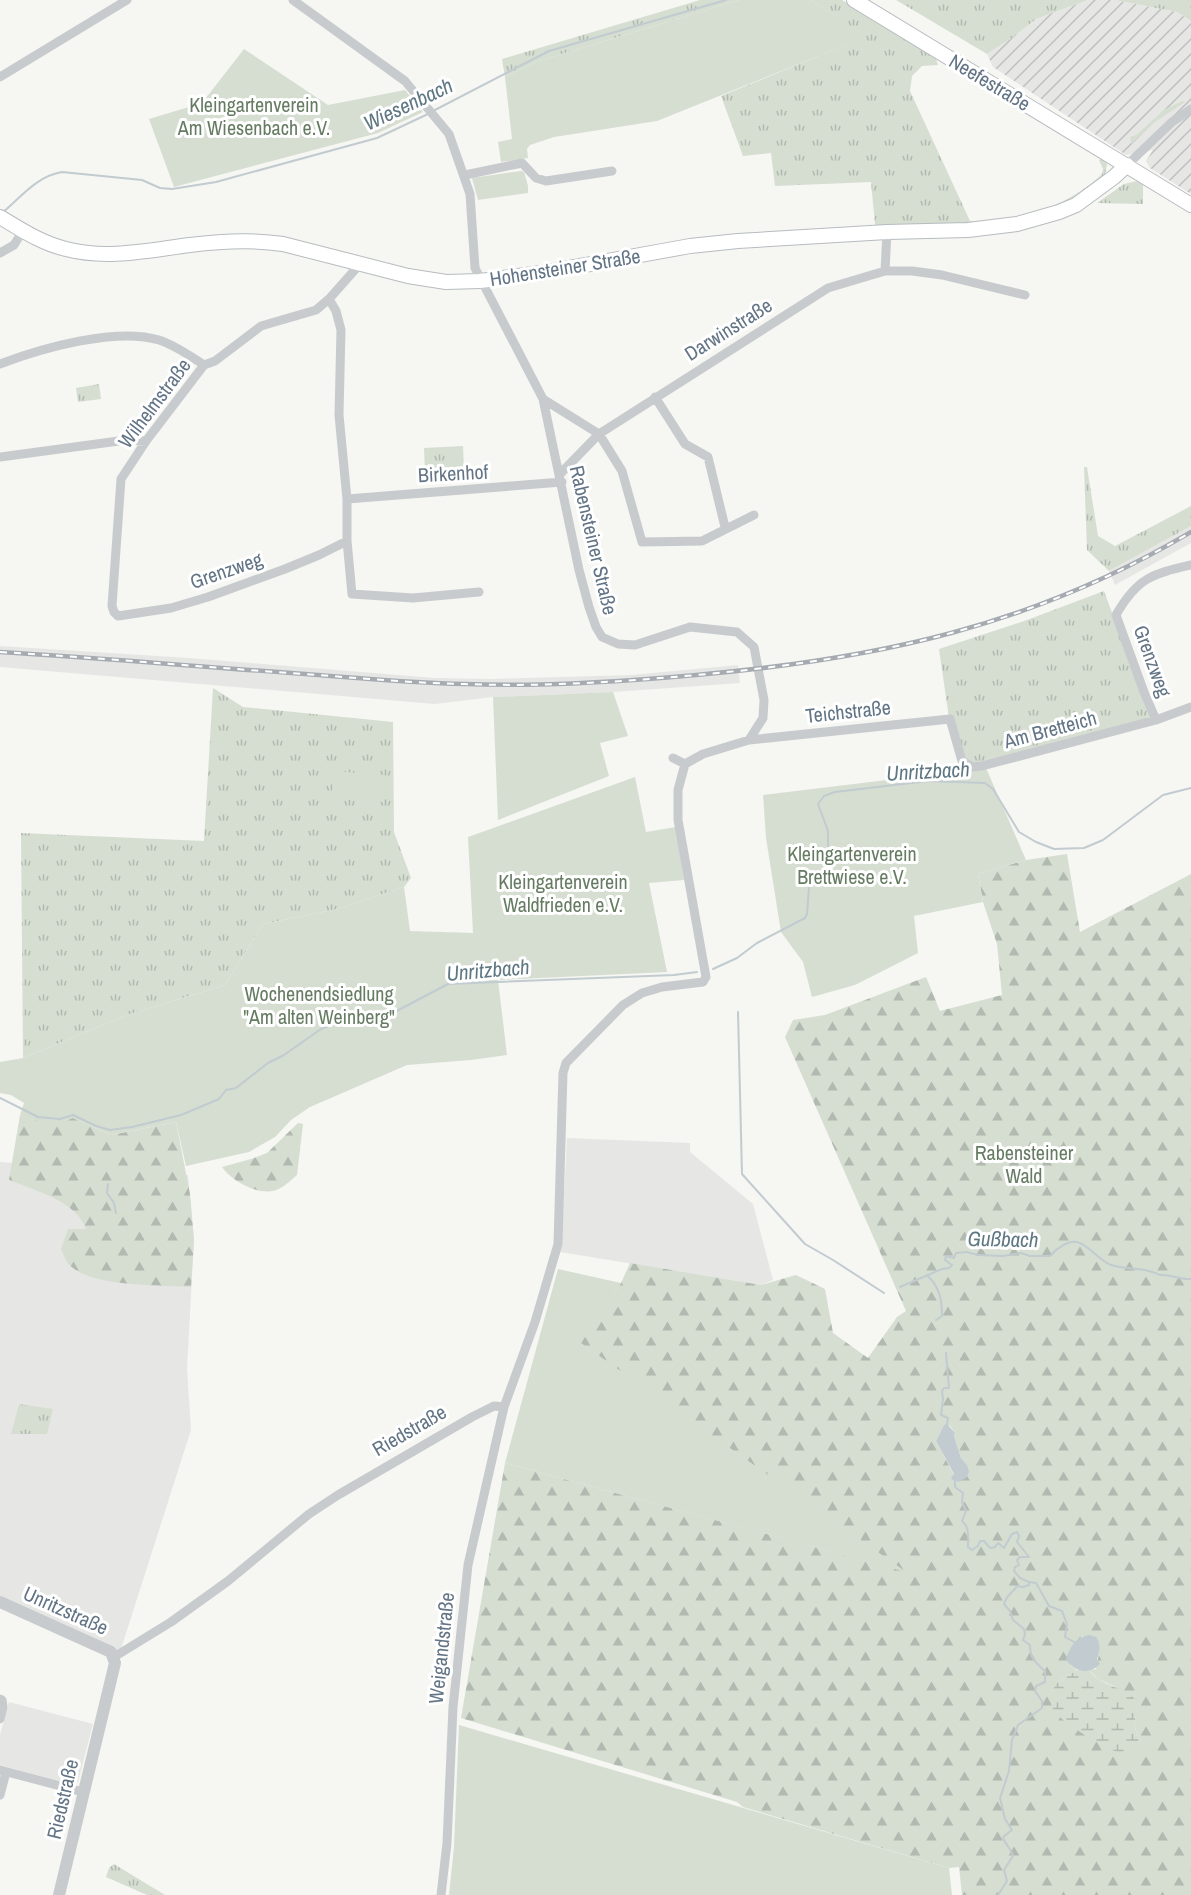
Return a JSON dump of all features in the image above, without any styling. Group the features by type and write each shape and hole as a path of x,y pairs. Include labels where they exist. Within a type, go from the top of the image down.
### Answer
{"main road":[{"name":"Neefestraße","path":"854,0 1191,205"},
{"name":"Hohensteiner Straße","path":"4,219 22,232 47,243 103,255 248,240 283,244 431,280 480,281 541,273 690,246 748,240 887,232 968,230 1017,224 1076,205 1127,165"}],"street":[{"path":"0,77 127,0"},
{"name":"Rabensteiner Straße","path":"293,0 405,81 449,134 465,175 473,214 475,268 543,399 581,579 596,627 602,637 618,644 635,645 690,627 737,632 754,647 764,700 763,718 749,740"},
{"path":"1127,165 1172,122 1191,109"},
{"path":"465,175 522,163 536,178 546,181 612,171"},
{"path":"0,253 15,245 22,232"},
{"path":"885,271 887,232"},
{"name":"Wilhelmstraße","path":"114,612 112,606 121,479 146,441 204,365 215,361 261,326 316,310 330,299 360,264"},
{"name":"Darwinstraße","path":"561,478 599,434 828,288 885,271 942,275 1025,295"},
{"path":"330,299 341,330 339,415 347,500 351,594 413,598 479,592"},
{"path":"0,364 26,354 71,343 127,337 158,340 204,365"},
{"path":"655,397 685,444 708,457 725,527"},
{"path":"543,399 599,434 622,471 642,542 702,541 725,527 754,515"},
{"path":"0,457 126,440 146,441"},
{"name":"Birkenhof","path":"347,500 561,478"},
{"name":"Grenzweg","path":"114,612 118,616 171,608 208,597 294,566 347,541"},
{"name":"Grenzweg","path":"1156,720 1116,615 1125,599 1140,584 1157,573 1191,565"},
{"name":"Am Bretteich","path":"950,719 962,761 973,767 1156,720 1191,707"},
{"name":"Teichstraße","path":"749,740 950,719"},
{"path":"504,1407 535,1322 558,1244 563,1072 566,1063 622,1005 642,993 662,987 704,982 705,965 678,820 678,790 685,764 703,754 749,740"},
{"path":"672,758 685,764"},
{"name":"Riedstraße","path":"59,1895 115,1663 114,1657 171,1622 228,1581 309,1514 338,1495 472,1417 494,1406 504,1407"},
{"name":"Weigandstraße","path":"441,1895 447,1843 453,1707 468,1565 504,1407"},
{"name":"Unritzstraße","path":"0,1602 111,1652 114,1657"},
{"path":"0,1699 3,1707 0,1719"},
{"path":"0,1795 3,1771 83,1792"}],"shaded area":[{"path":"1088,0 1115,0 1177,12 1191,21 1191,194 1150,168 1146,161 1153,150 1126,155 993,67 987,54 1036,19"},
{"path":"1191,526 1191,543 1115,585 1109,571"},
{"path":"0,646 189,658 435,678 490,679 632,675 738,665 740,683 493,697 435,704 0,667"},
{"path":"567,1138 690,1143 690,1152 753,1204 773,1280 761,1285 560,1252"},
{"path":"0,1162 188,1175 194,1240 187,1369 191,1430 120,1652 0,1598"},
{"path":"947,1424 955,1433 961,1458 969,1472 966,1478 958,1482 951,1478 954,1474 936,1441 944,1425"},
{"path":"1089,1635 1096,1637 1099,1642 1097,1659 1100,1664 1091,1670 1082,1671 1073,1667 1066,1660 1074,1643"},
{"path":"9,1702 93,1724 78,1782 70,1784 0,1765 0,1735"}],"green space":[{"path":"700,0 739,0 536,62 505,77 502,59"},
{"path":"739,0 811,0 866,37 657,121 554,137 530,145 527,149 528,158 501,162 498,142 512,139 505,77 536,62"},
{"path":"811,0 842,0 936,59 938,65 922,66 912,76 910,91 970,221 1023,216 1058,204 1102,174 1103,169 1099,160 1103,159 1107,164 1105,174 1078,196 1054,209 993,223 878,227 875,224 871,182 775,186 771,153 743,156 721,96 865,37"},
{"path":"896,0 1088,0 1036,19 987,54"},
{"path":"1115,0 1191,0 1191,21 1177,12"},
{"name":"Kleingartenverein Am Wiesenbach e.V.","path":"244,49 328,105 405,90 423,112 378,133 174,187 149,119 202,103"},
{"path":"1185,102 1155,122 1131,144 1130,137 1136,135 1165,109"},
{"path":"524,172 528,193 478,200 472,178"},
{"path":"1137,181 1143,184 1143,204 1097,203 1124,184"},
{"path":"99,384 101,399 78,402 76,388"},
{"path":"463,446 464,470 425,472 424,448"},
{"path":"1084,467 1087,467 1098,536 1115,546 1191,506 1191,526 1109,571 1087,550"},
{"path":"1104,591 1153,724 986,768 962,771 950,725 939,649 1027,620"},
{"path":"213,688 243,707 393,722 394,832 411,878 404,887 338,909 263,924 225,985 127,1015 23,1058 21,833 204,841"},
{"path":"613,692 628,736 600,743 609,776 498,820 493,697"},
{"name":"Kleingartenverein Brettwiese e.V.","path":"986,768 1026,860 978,874 983,902 914,916 918,953 855,985 812,997 803,962 781,932 766,838 763,795"},
{"path":"333,771 385,775 383,802 332,799"},
{"name":"Wochenendsiedlung \"Am alten Weinberg\"","path":"635,777 646,832 676,827 684,880 649,883 667,972 498,980 507,1055 407,1065 310,1107 291,1120 275,1137 249,1152 186,1166 176,1122 111,1135 73,1118 60,1122 33,1120 20,1115 24,1103 11,1095 0,1093 0,1062 23,1058 127,1015 225,985 263,924 338,909 404,887 410,931 473,933 468,837"},
{"name":"Rabensteiner Wald","path":"1067,854 1080,932 1191,874 1191,1895 962,1895 959,1867 949,1868 743,1807 737,1802 461,1718 505,1463 904,1571 580,1343 621,1283 630,1263 761,1285 796,1275 825,1289 833,1333 868,1358 897,1317 906,1311 785,1037 793,1020 825,1015 926,977 940,1011 1002,995 997,944 983,902 978,874 1026,860","holes":["944,1425 950,1426 955,1433 961,1458 967,1465 958,1482 954,1481 954,1475 936,1441","1083,1636 1099,1653 1096,1669 1089,1670 1098,1679 1116,1687 1136,1716 1134,1724 1140,1743 1116,1751 1069,1724 1057,1683 1077,1670 1070,1665 1072,1651"]},
{"path":"20,1115 34,1120 73,1118 111,1135 176,1122 190,1194 194,1240 191,1287 113,1282 97,1279 71,1266 61,1249 68,1229 86,1229 81,1219 74,1211 53,1198 9,1180"},
{"path":"298,1123 303,1124 297,1175 280,1188 266,1191 252,1188 238,1182 222,1167 267,1153"},
{"path":"558,1269 621,1283 581,1343 906,1572 505,1463"},
{"path":"19,1404 53,1409 47,1434 11,1434"},
{"path":"1077,1670 1089,1670 1094,1676 1126,1692 1136,1701 1141,1714 1136,1716 1134,1724 1140,1743 1135,1751 1126,1754 1119,1753 1099,1744 1055,1712 1050,1694 1057,1683"},
{"path":"459,1725 949,1868 952,1895 449,1895 454,1847"},
{"path":"114,1864 165,1895 147,1895 106,1877 109,1868"}],"waterway":[{"name":"Wiesenbach","path":"433,111 549,51 726,0"},
{"name":"Wiesenbach","path":"2,213 37,183 53,174 62,172 142,180 160,188 172,189 216,182 377,138 428,114"},
{"name":"Unritzbach","path":"713,969 737,958 757,943 805,918 809,887 828,870 828,831 818,804 824,796 835,792 928,781 985,783 993,789 1019,832 1054,849 1084,848 1103,840 1163,795 1191,788"},
{"name":"Unritzbach","path":"0,1098 38,1117 60,1119 73,1115 110,1130 132,1127 181,1115 219,1099 226,1090 236,1088 268,1063 284,1055 321,1029 331,1025 354,1024 389,1015 448,984 674,975 697,972"},
{"path":"738,1012 742,1174 805,1244 884,1293"},
{"path":"108,1184 107,1193 114,1203 116,1213"},
{"name":"Gußbach","path":"900,1287 949,1268 952,1265 945,1260 946,1256 954,1258 956,1253 1003,1256 1021,1253 1030,1256 1050,1256 1070,1242 1081,1243 1111,1265 1191,1279"},
{"path":"928,1276 938,1290 941,1299 942,1316 936,1320"},
{"path":"946,1353 949,1388 944,1388 942,1391 941,1415 948,1418 947,1424"},
{"path":"955,1482 955,1487 963,1493 962,1502 966,1511 962,1521 967,1529 968,1547 972,1550 978,1546 980,1541 984,1541 990,1548 995,1547 998,1543 1004,1548 1012,1534 1017,1532 1019,1536 1017,1542 1029,1557 1020,1557 1017,1560 1019,1565 1014,1571 1020,1578 1029,1582 1029,1585 1017,1586 1006,1598 1004,1604 1013,1620 1024,1629 1023,1640 1030,1645 1034,1660 1045,1671 1045,1682 1036,1686 1035,1691 1042,1701 1042,1708 1018,1725 1012,1740 1009,1771 1000,1798 1005,1819 1012,1830 1003,1837 1013,1856 1004,1870 1007,1881 998,1895"},
{"path":"1029,1582 1036,1583 1049,1606 1062,1611 1067,1624 1065,1637 1074,1642"}],"railway":[{"path":"0,652 385,680 493,685 609,682 696,675 827,659 891,648 952,633 1072,592 1132,564 1191,532"}],"park label":[{"name":"Kleingartenverein Waldfrieden e.V.","path":"563,892"}]}
